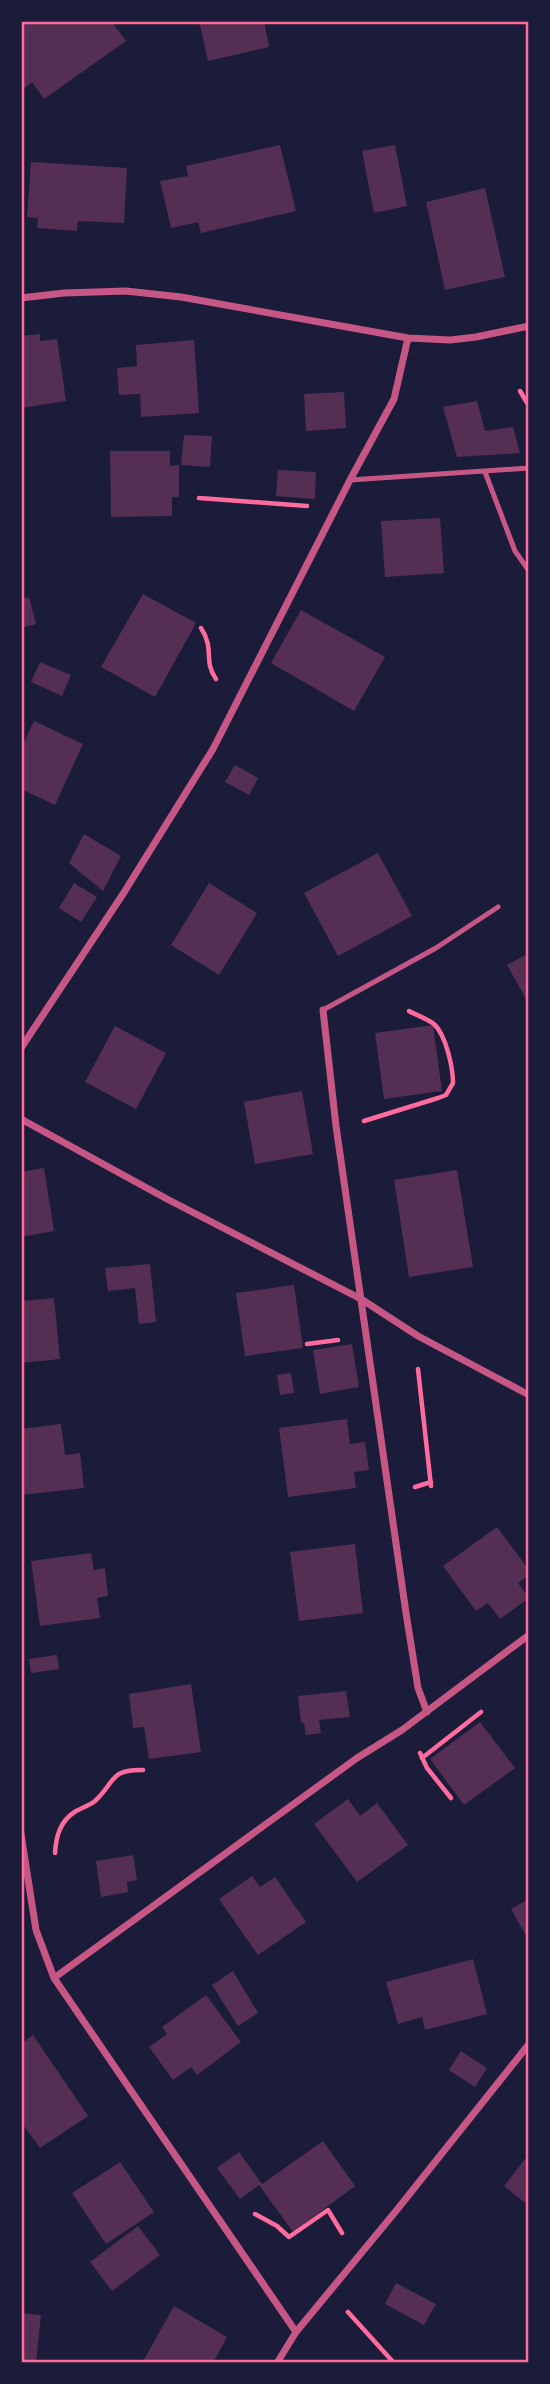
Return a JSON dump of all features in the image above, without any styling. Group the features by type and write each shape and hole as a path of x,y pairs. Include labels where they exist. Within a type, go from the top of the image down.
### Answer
{"street":[{"path":"21,298 64,293 126,291 181,297 408,338 463,339 529,326"},
{"path":"21,1048 123,894 213,749 335,508 394,399 408,338"},
{"path":"323,1010 336,1126 414,1663 418,1688 427,1712"},
{"path":"21,1119 167,1199 361,1299 418,1336 529,1395"},
{"path":"54,1978 357,1758 427,1712 529,1635"},
{"path":"21,1834 36,1930 54,1978 296,2332"},
{"path":"277,2363 296,2332 529,2044"}],"lane":[{"path":"350,480 529,468"},
{"path":"485,472 515,551 529,571"},
{"path":"323,1010 436,948 498,907"}],"path":[{"path":"520,391 529,405"},
{"path":"199,498 335,508"},
{"path":"201,628 208,638 211,673 234,708"},
{"path":"336,1126 427,1102 450,1091 453,1083 452,1069 441,1034 434,1024 409,1011"},
{"path":"418,1336 418,1373 431,1486"},
{"path":"451,1798 427,1769 421,1755 481,1712"},
{"path":"55,1856 57,1834 66,1819 96,1800 111,1779 122,1773 143,1770"},
{"path":"255,2214 277,2226 289,2237 328,2210 357,2258"},
{"path":"329,2291 394,2363"}],"building":[{"path":"22,21 111,21 126,41 44,99 32,82 21,91"},
{"path":"199,21 264,21 269,47 208,61"},
{"path":"280,145 296,211 201,233 198,222 171,228 160,181 188,176 186,166"},
{"path":"395,145 407,206 374,213 362,151"},
{"path":"31,162 127,168 124,223 78,221 77,231 37,228 38,218 27,217"},
{"path":"485,188 505,277 445,290 426,202"},
{"path":"40,334 40,341 57,339 66,401 21,408 21,336"},
{"path":"194,340 199,413 141,417 140,394 119,395 117,368 137,366 136,345"},
{"path":"344,392 346,428 306,431 304,394"},
{"path":"477,401 485,431 513,427 520,453 457,457 443,407"},
{"path":"184,435 212,436 210,467 181,465"},
{"path":"110,451 170,451 170,466 179,465 179,497 172,497 172,516 111,517"},
{"path":"278,470 316,472 315,499 276,496"},
{"path":"440,518 444,573 385,577 381,521"},
{"path":"143,594 196,623 155,697 101,667"},
{"path":"29,597 36,624 21,628 21,599"},
{"path":"301,610 385,657 354,711 271,663"},
{"path":"40,662 71,675 62,696 31,682"},
{"path":"34,721 83,744 55,805 21,789 21,749"},
{"path":"235,765 258,778 249,795 225,782"},
{"path":"84,834 121,856 103,891 69,863"},
{"path":"378,853 412,916 338,956 304,893"},
{"path":"74,883 97,897 81,922 59,908"},
{"path":"209,883 257,913 219,975 171,945"},
{"path":"529,953 529,1004 507,965"},
{"path":"433,1025 442,1091 384,1099 375,1033"},
{"path":"115,1026 166,1053 136,1109 85,1082"},
{"path":"302,1091 313,1154 255,1164 244,1102"},
{"path":"44,1168 54,1231 21,1237 21,1172"},
{"path":"457,1170 473,1267 409,1277 394,1180"},
{"path":"150,1264 156,1322 139,1324 135,1288 108,1291 105,1268"},
{"path":"294,1285 303,1348 245,1356 236,1293"},
{"path":"54,1298 60,1359 21,1363 21,1301"},
{"path":"352,1344 359,1387 320,1394 313,1350"},
{"path":"291,1373 294,1393 280,1395 277,1375"},
{"path":"347,1419 350,1444 365,1442 369,1470 354,1472 356,1488 288,1497 279,1428"},
{"path":"61,1424 65,1455 80,1453 84,1488 21,1495 21,1429"},
{"path":"497,1527 529,1570 529,1575 518,1583 529,1598 500,1619 488,1603 476,1611 443,1566"},
{"path":"355,1544 363,1613 299,1621 290,1552"},
{"path":"91,1553 94,1570 105,1568 108,1596 97,1598 100,1618 40,1626 31,1561"},
{"path":"57,1655 59,1669 31,1673 29,1659"},
{"path":"191,1684 201,1752 149,1759 144,1727 133,1728 129,1694"},
{"path":"346,1691 350,1717 319,1720 321,1733 306,1735 304,1723 301,1723 298,1696"},
{"path":"480,1722 515,1768 464,1805 430,1759"},
{"path":"348,1799 360,1816 377,1803 408,1845 357,1882 314,1824"},
{"path":"133,1855 137,1880 127,1882 128,1892 101,1897 96,1861"},
{"path":"252,1876 260,1887 275,1877 306,1922 258,1955 219,1899"},
{"path":"529,1899 529,1941 511,1909"},
{"path":"473,1959 487,2014 425,2030 422,2017 398,2024 386,1982"},
{"path":"233,1971 258,2013 238,2026 212,1985"},
{"path":"206,1995 241,2042 197,2075 191,2067 173,2080 149,2047 167,2034 162,2027"},
{"path":"33,2035 88,2116 40,2148 24,2126 21,2128 21,2044"},
{"path":"461,2051 487,2068 475,2087 449,2070"},
{"path":"323,2141 355,2186 293,2232 259,2185 240,2199 217,2168 239,2152 262,2184"},
{"path":"529,2154 529,2206 504,2186"},
{"path":"120,2162 154,2212 106,2244 72,2193"},
{"path":"138,2226 160,2255 112,2291 90,2262"},
{"path":"396,2283 436,2304 424,2325 385,2304"},
{"path":"174,2306 227,2337 213,2363 142,2363"},
{"path":"21,2313 41,2315 36,2363 21,2363"}]}
